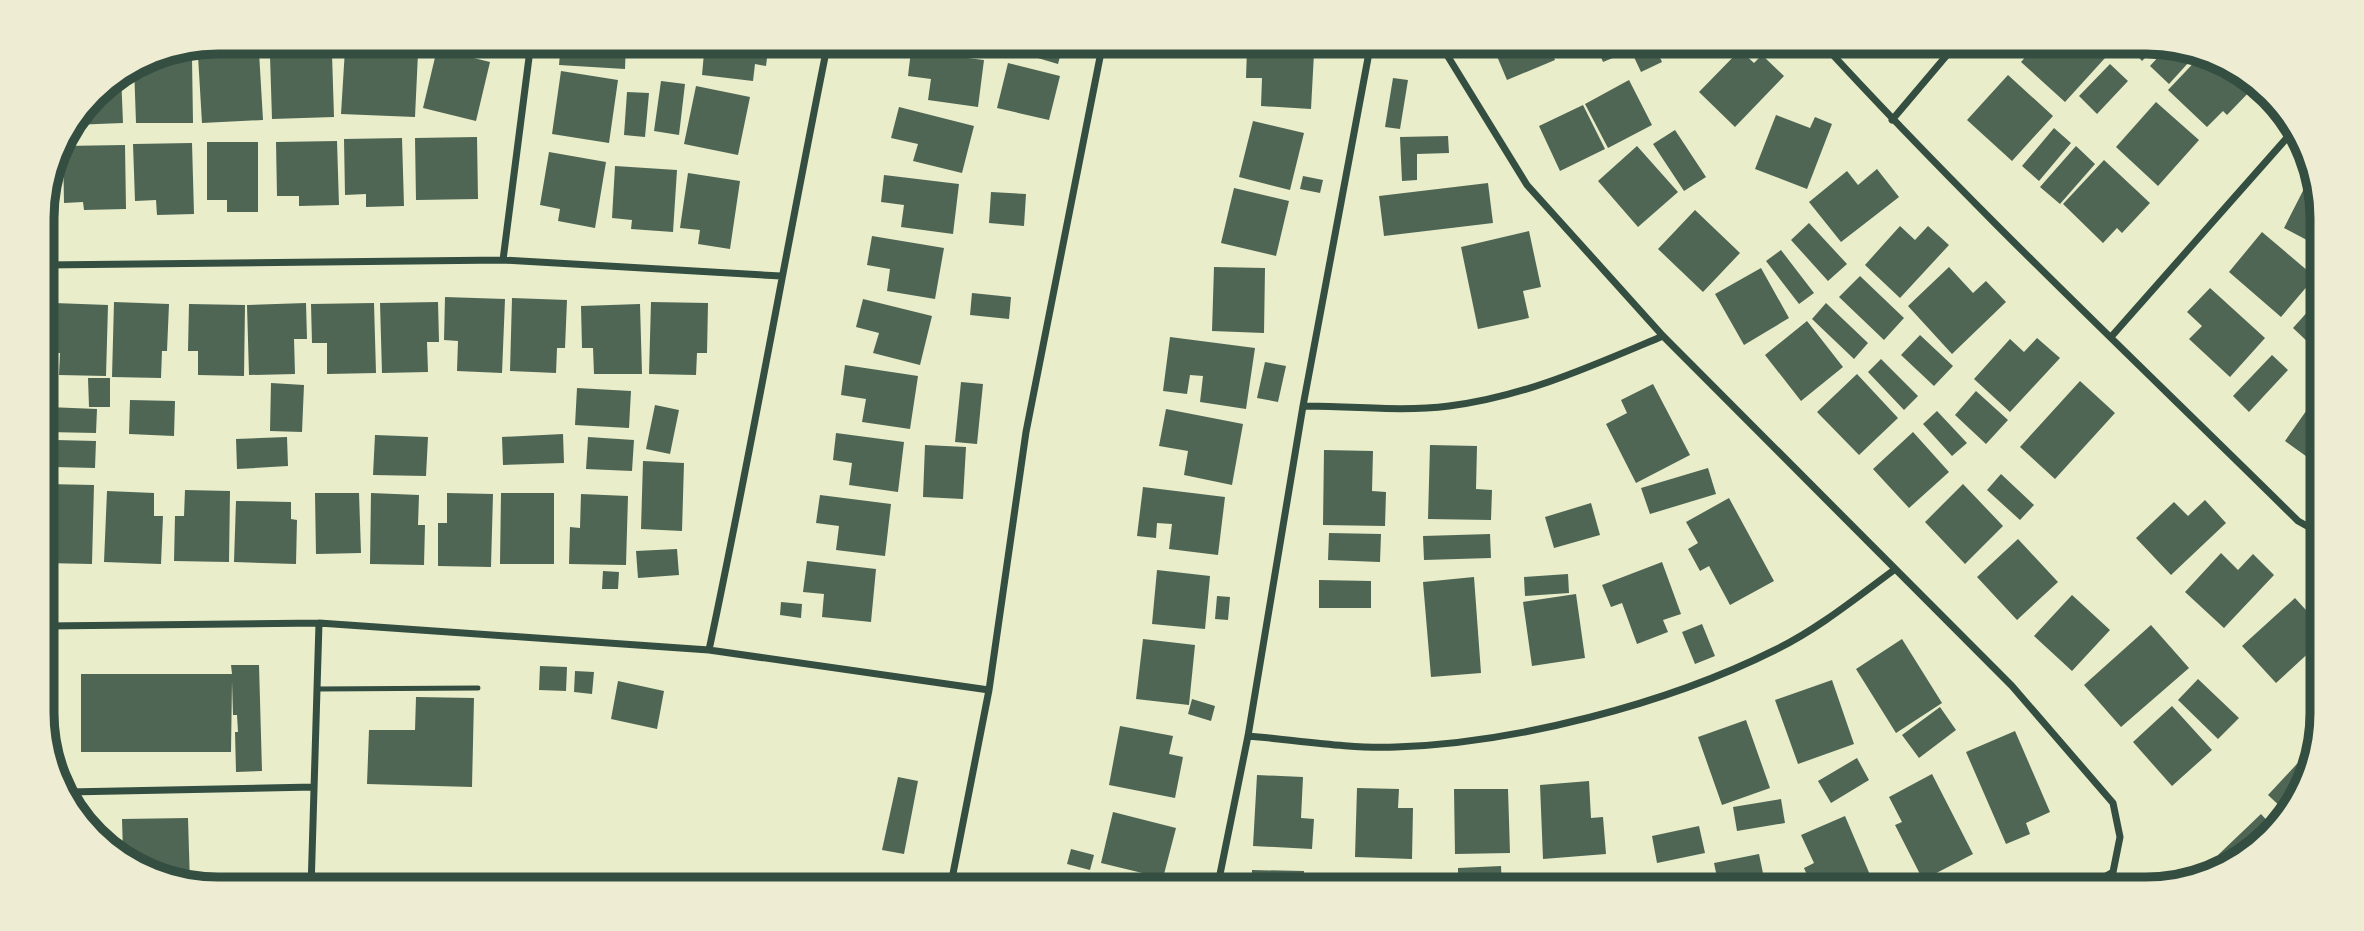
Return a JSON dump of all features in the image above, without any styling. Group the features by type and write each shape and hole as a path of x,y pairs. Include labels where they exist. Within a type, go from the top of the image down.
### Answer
{"street":[{"path":"503,260 529,54"},
{"path":"709,650 748,468 781,276 826,54"},
{"path":"952,877 989,690 1026,432 1101,54"},
{"path":"1220,876 1248,736 1303,406 1369,54"},
{"path":"1446,54 1527,185 1663,336 2012,686 2113,803 2120,837 2113,872 2106,876"},
{"path":"1832,54 1892,120 2111,337 2298,521 2310,528"},
{"path":"1892,120 1948,54"},
{"path":"2111,337 2289,137"},
{"path":"55,265 503,260 781,276"},
{"path":"1303,406 1447,406 1485,399 1567,377 1663,336"},
{"path":"1248,736 1394,748 1468,742 1584,718 1690,685 1776,650 1845,607 1894,570"},
{"path":"54,626 319,624 709,650 989,690"},
{"path":"311,877 319,624"},
{"path":"76,794 314,787"}],"lane":[{"path":"318,689 478,688"}],"building":[{"path":"259,54 263,120 202,123 198,56"},
{"path":"332,54 334,117 272,119 270,56"},
{"path":"345,54 418,54 415,117 341,114"},
{"path":"436,54 457,54 490,62 476,121 423,108"},
{"path":"560,54 626,54 625,69 559,65"},
{"path":"704,54 768,54 766,66 755,64 753,81 702,75"},
{"path":"911,54 984,60 978,107 928,100 931,79 908,76"},
{"path":"1032,54 1061,54 1058,64"},
{"path":"1247,54 1314,54 1311,109 1261,106 1262,78 1246,78"},
{"path":"1496,54 1553,54 1555,60 1507,80"},
{"path":"1600,54 1620,54 1620,55 1603,62"},
{"path":"1633,54 1658,54 1662,62 1641,72"},
{"path":"1736,54 1744,54 1754,63 1762,55 1784,76 1735,127 1699,92"},
{"path":"2028,54 2101,54 2105,58 2065,102 2021,62"},
{"path":"2135,54 2149,54 2142,61"},
{"path":"2160,55 2190,61 2169,84 2150,66"},
{"path":"183,58 192,58 193,123 136,123 134,77"},
{"path":"2195,62 2228,76 2249,92 2227,115 2223,111 2207,127 2168,90"},
{"path":"1008,63 1060,76 1049,120 997,108"},
{"path":"2110,64 2128,81 2097,114 2079,96"},
{"path":"561,71 618,80 609,143 552,134"},
{"path":"2008,75 2053,116 2012,161 1967,120"},
{"path":"1393,78 1408,80 1400,129 1385,127"},
{"path":"1629,80 1652,125 1608,148 1585,104"},
{"path":"661,81 685,84 679,135 654,131"},
{"path":"121,86 123,123 84,125 95,110"},
{"path":"696,86 750,97 738,155 684,144"},
{"path":"627,92 649,93 645,137 624,135"},
{"path":"2156,102 2199,140 2158,186 2116,147"},
{"path":"1583,105 1605,149 1560,171 1539,126"},
{"path":"899,107 974,126 962,173 913,161 918,144 891,138"},
{"path":"1776,115 1810,128 1815,117 1832,124 1807,189 1755,169"},
{"path":"1253,121 1304,133 1290,190 1239,177"},
{"path":"2054,128 2071,143 2039,181 2022,166"},
{"path":"1675,130 1706,177 1684,191 1653,144"},
{"path":"1448,136 1449,153 1417,154 1417,180 1402,181 1400,137"},
{"path":"477,137 478,199 416,200 415,138"},
{"path":"402,138 404,206 366,207 366,194 345,195 344,139"},
{"path":"337,141 339,205 299,206 299,196 277,196 276,142"},
{"path":"207,142 258,142 258,212 227,212 227,200 207,200"},
{"path":"192,143 194,214 157,215 156,200 135,201 133,144"},
{"path":"125,145 126,209 84,210 83,202 64,203 63,165 71,146"},
{"path":"1637,146 1678,192 1638,227 1598,181"},
{"path":"2076,146 2095,164 2060,204 2040,187"},
{"path":"549,152 606,162 595,228 558,221 560,209 540,205"},
{"path":"2104,160 2150,203 2122,233 2117,228 2103,243 2063,204"},
{"path":"615,166 677,170 673,232 631,229 632,220 612,218"},
{"path":"1877,169 1899,197 1841,242 1809,202 1847,171 1858,185"},
{"path":"688,173 740,181 730,249 698,244 700,230 680,228"},
{"path":"884,175 959,184 953,234 901,227 904,205 881,202"},
{"path":"1303,176 1323,180 1320,193 1300,189"},
{"path":"1488,183 1493,223 1384,236 1379,196"},
{"path":"2306,185 2310,242 2284,228"},
{"path":"1234,188 1289,201 1276,256 1221,243"},
{"path":"991,192 1026,194 1024,226 989,223"},
{"path":"1695,210 1740,253 1703,292 1658,249"},
{"path":"1809,223 1847,264 1828,281 1791,240"},
{"path":"1900,226 1915,240 1928,226 1949,245 1900,298 1865,265"},
{"path":"1529,231 1541,287 1523,291 1529,318 1478,329 1461,247"},
{"path":"2262,232 2310,273 2310,283 2281,317 2229,272"},
{"path":"872,236 944,248 935,299 887,291 890,269 867,265"},
{"path":"1781,250 1814,293 1799,304 1766,261"},
{"path":"1214,267 1265,268 1264,333 1212,331"},
{"path":"1949,267 1973,293 1986,281 2006,302 1952,354 1908,306"},
{"path":"1761,268 1789,318 1744,345 1715,294"},
{"path":"1860,276 1904,318 1884,340 1839,297"},
{"path":"2210,288 2265,338 2230,377 2189,339 2202,326 2187,312"},
{"path":"972,293 1011,297 1009,319 970,315"},
{"path":"445,297 505,299 502,373 457,371 458,341 444,340"},
{"path":"512,298 567,300 565,348 557,348 556,373 510,371"},
{"path":"863,299 932,316 920,365 873,353 879,333 856,327"},
{"path":"114,302 169,304 167,351 162,351 161,378 112,377"},
{"path":"438,302 439,342 427,342 428,372 382,373 380,303"},
{"path":"651,302 708,303 707,353 697,353 696,375 649,374"},
{"path":"55,303 108,305 106,376 59,375 60,353 55,353"},
{"path":"306,303 307,339 294,339 295,374 249,375 247,305"},
{"path":"374,303 376,373 327,374 327,343 312,343 311,304"},
{"path":"1826,303 1868,343 1854,359 1812,319"},
{"path":"189,304 245,305 244,376 198,375 198,351 188,351"},
{"path":"640,304 642,374 594,374 593,348 582,348 581,306"},
{"path":"2310,309 2310,344 2293,328"},
{"path":"1807,321 1843,367 1801,401 1765,355"},
{"path":"1920,335 1953,366 1934,386 1901,355"},
{"path":"1170,337 1255,348 1246,409 1200,402 1203,376 1190,375 1187,394 1163,391"},
{"path":"2037,338 2060,358 2010,412 1974,379 2010,339 2024,352"},
{"path":"2272,355 2288,370 2249,412 2233,396"},
{"path":"1881,359 1918,396 1904,410 1868,372"},
{"path":"1265,362 1286,366 1278,402 1257,398"},
{"path":"845,365 918,376 910,429 862,422 866,399 841,395"},
{"path":"1857,374 1898,418 1859,455 1817,412"},
{"path":"88,378 110,378 110,407 89,407"},
{"path":"2080,381 2115,413 2055,479 2020,447"},
{"path":"961,382 983,384 977,444 955,442"},
{"path":"271,383 304,385 302,432 270,431"},
{"path":"1653,384 1690,455 1636,483 1606,424 1627,413 1621,400"},
{"path":"577,388 631,391 629,428 575,425"},
{"path":"1976,391 2008,420 1986,444 1955,415"},
{"path":"130,400 175,401 174,436 129,434"},
{"path":"655,405 679,410 670,454 646,449"},
{"path":"2310,406 2310,459 2285,441"},
{"path":"55,407 97,409 96,433 55,432"},
{"path":"1166,409 1243,424 1232,485 1184,475 1188,451 1159,446"},
{"path":"1937,411 1967,443 1952,456 1923,424"},
{"path":"1913,432 1949,472 1909,508 1873,469"},
{"path":"836,433 904,442 898,492 849,485 852,463 833,460"},
{"path":"563,434 564,463 503,465 502,437"},
{"path":"375,435 428,437 426,476 373,475"},
{"path":"287,437 288,466 237,469 236,439"},
{"path":"588,437 634,440 632,471 586,469"},
{"path":"56,440 96,441 95,468 55,467"},
{"path":"925,445 966,447 963,499 923,497"},
{"path":"1430,445 1477,446 1476,489 1492,490 1491,520 1428,519"},
{"path":"1324,450 1373,451 1372,491 1386,492 1385,526 1323,525"},
{"path":"643,461 684,463 682,531 641,529"},
{"path":"1708,468 1716,494 1650,514 1641,488"},
{"path":"2001,474 2034,505 2020,520 1987,490"},
{"path":"54,484 94,485 92,564 54,563"},
{"path":"1963,484 2003,526 1965,564 1925,522"},
{"path":"1143,487 1225,497 1218,555 1169,549 1172,524 1157,523 1156,538 1137,536"},
{"path":"185,490 230,491 229,562 174,561 175,516 184,516"},
{"path":"107,491 154,493 154,516 163,516 161,564 104,562"},
{"path":"315,493 359,493 361,553 316,554"},
{"path":"371,493 419,495 418,525 425,525 424,565 370,564"},
{"path":"447,493 493,494 491,567 438,566 438,523 447,523"},
{"path":"501,493 554,493 554,564 500,564"},
{"path":"581,494 628,496 626,565 569,564 570,527 580,528"},
{"path":"820,495 891,504 885,556 836,550 839,526 816,523"},
{"path":"1729,498 1774,581 1730,605 1709,566 1700,571 1688,549 1698,543 1686,522"},
{"path":"2205,500 2226,523 2171,575 2136,538 2174,502 2188,516"},
{"path":"236,501 291,502 291,519 297,520 296,564 234,562"},
{"path":"1591,503 1600,535 1554,548 1545,517"},
{"path":"1329,533 1381,534 1380,562 1328,560"},
{"path":"1490,534 1491,558 1424,560 1423,536"},
{"path":"2018,539 2058,582 2017,620 1977,577"},
{"path":"677,549 679,575 638,578 636,551"},
{"path":"2221,553 2238,570 2253,554 2274,575 2224,628 2185,592"},
{"path":"807,561 876,569 871,622 822,617 824,594 803,592"},
{"path":"1662,562 1681,614 1663,620 1668,632 1637,644 1622,603 1611,607 1602,585"},
{"path":"1157,570 1210,576 1205,629 1152,624"},
{"path":"603,571 619,572 618,589 602,589"},
{"path":"1568,574 1569,593 1525,596 1524,577"},
{"path":"1474,577 1481,673 1431,677 1423,582"},
{"path":"1319,580 1371,581 1371,608 1319,608"},
{"path":"1576,594 1585,658 1532,666 1523,602"},
{"path":"2072,595 2110,630 2072,671 2034,636"},
{"path":"1217,596 1230,597 1228,620 1215,619"},
{"path":"2295,598 2310,614 2310,652 2276,683 2242,646"},
{"path":"781,602 802,604 801,618 780,615"},
{"path":"1702,624 1715,656 1695,664 1682,632"},
{"path":"2151,625 2189,668 2121,727 2084,685"},
{"path":"1143,639 1195,645 1189,705 1136,699"},
{"path":"1902,639 1942,703 1896,733 1856,669"},
{"path":"231,665 259,665 262,771 236,772 235,732 238,732 237,715 233,715 232,681 231,752 81,752 81,674 232,674"},
{"path":"540,666 567,667 566,691 539,690"},
{"path":"575,671 594,672 592,694 574,692"},
{"path":"2198,679 2239,718 2218,739 2178,700"},
{"path":"1832,680 1854,744 1798,764 1775,700"},
{"path":"618,681 664,691 657,729 611,719"},
{"path":"416,697 474,698 472,787 367,784 369,730 415,730"},
{"path":"1192,699 1215,706 1211,721 1188,714"},
{"path":"2172,706 2212,750 2172,786 2133,742"},
{"path":"1940,707 1956,730 1919,758 1902,735"},
{"path":"1746,720 1770,788 1722,805 1698,737"},
{"path":"1120,726 1173,736 1169,754 1183,757 1175,798 1109,785"},
{"path":"2015,731 2050,812 2026,823 2030,834 2006,844 1966,752"},
{"path":"2303,757 2280,806 2268,795"},
{"path":"1857,758 1869,780 1831,803 1818,781"},
{"path":"1932,774 1973,854 1930,876 1921,876 1895,825 1902,822 1889,797"},
{"path":"1257,775 1303,777 1301,818 1314,819 1312,849 1253,846"},
{"path":"898,777 918,781 904,854 882,850"},
{"path":"1589,781 1591,818 1603,817 1606,854 1543,859 1540,785"},
{"path":"1357,788 1399,789 1398,808 1413,808 1412,859 1355,857"},
{"path":"1454,789 1508,789 1510,853 1455,854"},
{"path":"1781,799 1785,823 1737,831 1733,807"},
{"path":"1113,812 1176,828 1163,877 1101,863"},
{"path":"2261,814 2268,822 2228,855 2221,858 2218,855"},
{"path":"1845,816 1871,876 1808,876 1804,868 1814,863 1801,835"},
{"path":"188,818 190,874 146,860 123,846 122,819"},
{"path":"1699,826 1705,853 1657,863 1652,836"},
{"path":"1071,849 1094,855 1090,870 1067,864"},
{"path":"1759,854 1764,876 1717,876 1714,863"},
{"path":"1501,866 1501,876 1458,876 1458,868"},
{"path":"1252,870 1304,871 1304,876 1252,876"},
{"path":"1363,874 1402,874 1402,876 1363,876"}]}
